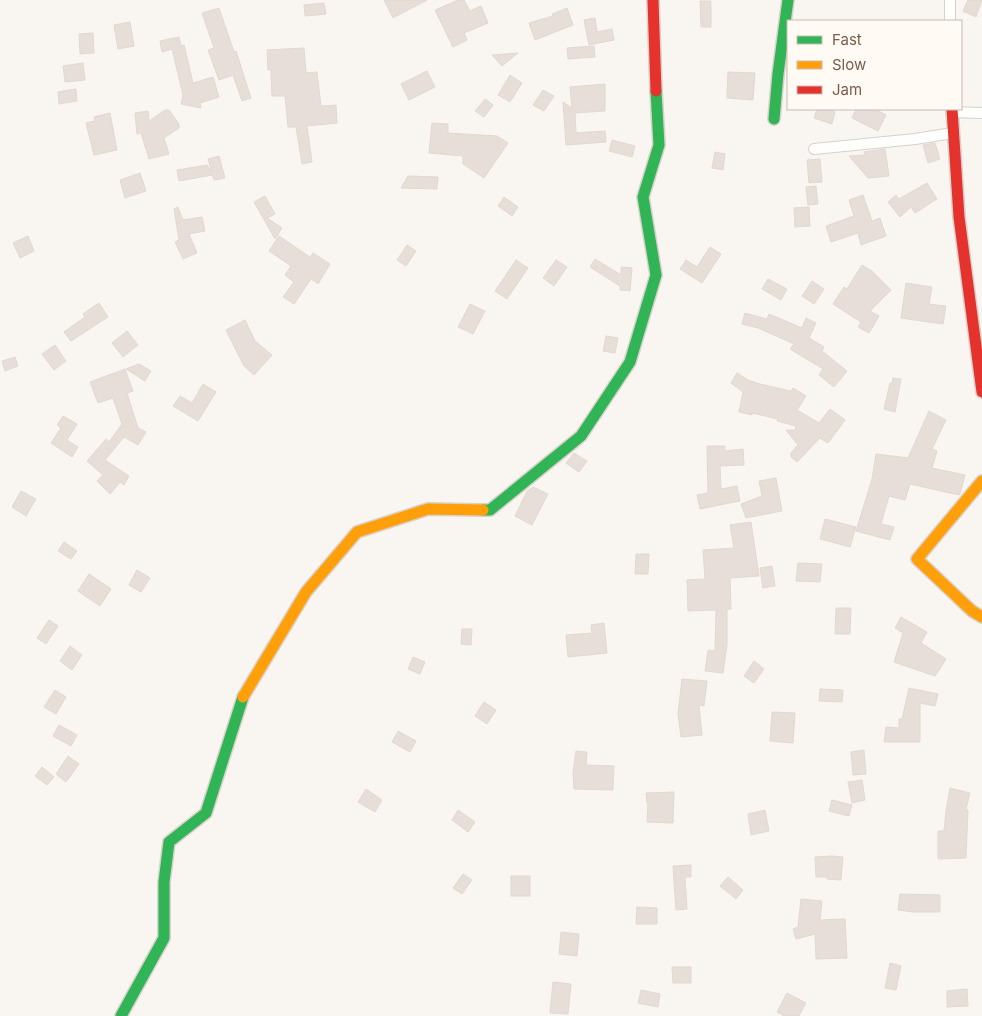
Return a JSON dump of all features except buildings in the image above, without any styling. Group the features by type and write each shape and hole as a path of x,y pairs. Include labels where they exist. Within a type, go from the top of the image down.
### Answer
{"street":[{"path":"121,1016 164,938 164,882 169,842 206,813 244,692 306,592 357,532 428,508 490,510 581,436 630,362 656,275 643,197 659,145 653,0"},
{"path":"774,119 788,0"},
{"path":"950,0 950,20"},
{"path":"982,113 952,110 952,134 959,218 982,392"},
{"path":"814,149 952,134"},
{"path":"982,481 917,560 972,611 982,616"}],"traffic: fast":[{"path":"774,119 788,0"},
{"path":"483,510 490,510 581,436 630,362 656,275 643,197 659,145 656,91"},
{"path":"121,1016 164,938 164,882 169,842 206,813 243,697"}],"traffic: slow":[{"path":"982,481 917,559 972,611 982,617"},
{"path":"243,697 306,592 357,532 428,509 483,510"}],"traffic: jam":[{"path":"653,0 656,91"},
{"path":"952,110 959,217 982,392"}]}
